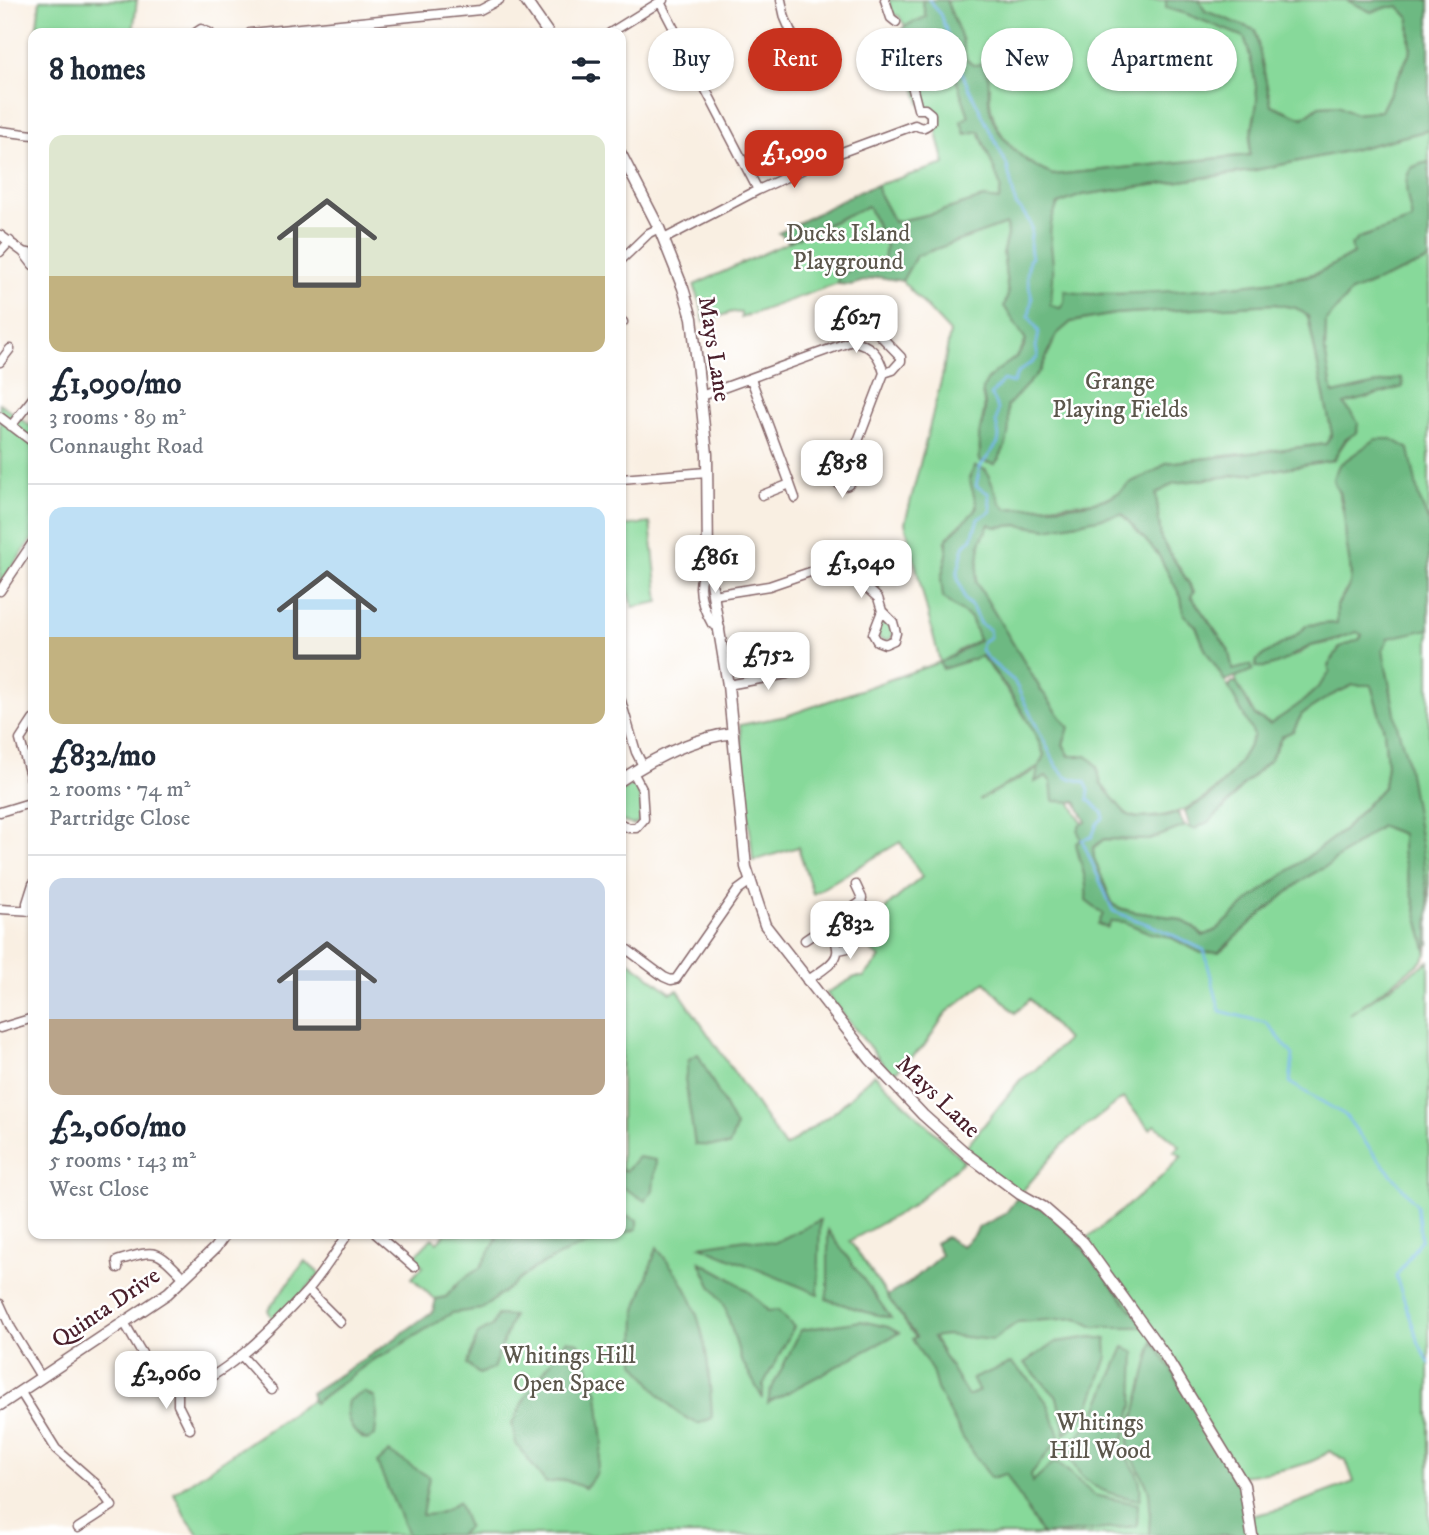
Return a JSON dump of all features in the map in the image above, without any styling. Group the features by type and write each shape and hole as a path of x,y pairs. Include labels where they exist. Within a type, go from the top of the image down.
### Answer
{"street":[{"path":"300,28 480,10 499,0"},
{"path":"525,0 545,28"},
{"path":"781,0 789,28"},
{"path":"885,0 891,18 896,22"},
{"path":"618,28 662,1 758,190"},
{"path":"913,91 918,109"},
{"path":"918,109 929,111 931,122 927,127 920,128 915,125 912,116 918,109"},
{"path":"664,239 758,190 834,155 915,125"},
{"path":"0,131 28,134"},
{"name":"Mays Lane","path":"626,164 664,239 690,309 707,472 708,564 728,685 749,882 768,932 878,1069 923,1115 969,1156 1020,1194 1043,1207 1083,1242 1164,1354 1244,1485 1252,1535"},
{"path":"626,255 649,233 659,228"},
{"path":"0,235 28,258"},
{"path":"0,252 10,241"},
{"path":"23,252 28,253"},
{"path":"852,341 862,326 869,324 901,357 893,370 884,373"},
{"path":"701,396 852,341 860,343 876,353 884,373 847,470"},
{"path":"0,362 10,349"},
{"path":"751,379 794,498"},
{"path":"11,426 28,404"},
{"path":"0,417 28,438"},
{"path":"626,480 707,472"},
{"path":"762,495 790,485"},
{"path":"0,591 28,549"},
{"name":"Mays Lane","path":"708,564 702,572 701,600 712,624 720,628"},
{"path":"713,595 769,586 813,570 831,570 848,575 869,588 878,598 882,611"},
{"path":"728,685 787,674 798,669"},
{"path":"626,718 643,766"},
{"path":"28,728 20,740 28,768"},
{"path":"626,777 643,766 708,738 733,733"},
{"path":"626,826 636,828 644,818 642,789 633,772"},
{"path":"0,812 28,804"},
{"path":"626,948 671,980 676,979 738,890 749,882"},
{"path":"856,885 861,902 870,914"},
{"path":"805,940 861,902"},
{"path":"0,909 28,911"},
{"path":"807,981 830,965 839,950 838,943 826,926"},
{"path":"839,950 848,948 858,939"},
{"path":"0,1028 28,1020"},
{"name":"Quinta Drive","path":"0,1405 169,1293 221,1239"},
{"path":"125,1324 159,1378 178,1387 191,1387 205,1382 241,1355 308,1290 344,1239"},
{"path":"382,1239 414,1267"},
{"path":"118,1268 117,1261 156,1252 184,1278"},
{"path":"308,1290 340,1322"},
{"path":"0,1304 11,1328 41,1377"},
{"path":"241,1355 272,1390"},
{"path":"178,1387 178,1405 190,1429"},
{"path":"20,1391 56,1449 96,1484 112,1506 78,1528"}],"green space":[{"path":"40,0 137,0 134,28 37,28"},
{"path":"888,0 922,0 926,17 905,26 899,16 892,14"},
{"path":"922,0 946,0 957,28 903,28 926,17"},
{"path":"946,0 1166,0 1167,8 1222,28 1087,28 1087,91 1237,91 1237,34 1244,37 1251,59 1257,96 1250,155 1053,175 1027,161 1006,141 993,116 990,91 1073,91 1073,28 981,28 981,75 967,61 967,28 957,28"},
{"path":"1166,0 1199,0 1205,11 1255,30 1271,105 1303,118 1319,106 1338,105 1355,114 1381,111 1411,51 1409,18 1399,7 1371,12 1347,0 1429,0 1429,130 1352,150 1251,171 1082,195 1058,204 1052,221 1050,234 1053,275 1050,305 1060,308 1064,302 1065,290 1080,293 1146,293 1297,278 1320,272 1353,254 1351,245 1359,238 1412,220 1407,193 1408,173 1412,168 1429,162 1429,260 1351,292 1326,321 1325,351 1333,394 1402,378 1403,387 1344,404 1358,422 1357,432 1345,440 1333,460 1174,483 1156,494 1161,539 1194,592 1191,596 1228,649 1233,670 1251,665 1253,670 1225,681 1205,649 1196,626 1184,615 1181,597 1158,554 1122,514 1048,529 1017,525 996,527 989,524 980,543 976,582 1041,690 1069,728 1063,744 1069,756 1086,756 1092,760 1097,766 1101,784 1126,814 1136,818 1165,817 1178,813 1185,826 1149,840 1104,839 1093,848 1094,858 1113,905 1125,910 1171,917 1193,927 1203,936 1217,930 1252,898 1344,830 1384,786 1387,765 1384,730 1371,685 1353,685 1302,714 1293,731 1282,736 1270,760 1210,821 1195,829 1190,828 1185,811 1210,796 1223,783 1241,760 1254,735 1229,688 1232,682 1236,682 1255,716 1270,724 1318,687 1330,672 1328,666 1340,647 1360,639 1362,635 1357,632 1314,645 1272,666 1256,667 1257,660 1307,625 1337,623 1337,606 1350,585 1351,572 1344,511 1340,492 1333,478 1339,465 1376,439 1392,439 1409,449 1419,498 1429,523 1429,629 1388,638 1383,650 1398,729 1406,755 1423,854 1429,912 1427,954 1402,852 1402,834 1381,826 1327,866 1305,878 1219,952 1201,953 1170,937 1150,933 1124,922 1112,921 1107,928 1098,924 1103,914 1086,901 1085,878 1076,843 1081,840 1078,831 1080,824 1086,822 1076,802 1053,801 1051,782 1046,776 1035,782 1044,755 1026,717 982,656 943,669 940,663 979,640 971,618 943,597 941,579 947,555 947,538 977,506 969,478 975,466 986,470 1001,504 1007,509 1063,506 1104,499 1166,463 1326,444 1332,434 1308,316 1296,308 1274,304 1115,314 1071,322 1057,334 1040,371 1007,406 1008,436 1000,457 995,464 979,461 979,435 985,410 984,387 995,372 1019,354 1026,340 1004,306 1008,295 1003,251 1007,235 1006,224 916,256 902,281 878,277 851,285 838,284 838,278 856,265 864,266 884,260 886,245 868,206 789,241 779,233 877,185 894,222 983,198 999,200 1001,187 979,131 965,134 961,121 969,116 960,91 967,91 967,60 973,65 981,64 981,91 989,91 991,113 1002,136 1020,155 1053,175 1250,155 1257,98 1244,37 1237,34 1237,28 1222,28 1166,8"},
{"path":"1199,0 1347,0 1371,12 1399,7 1409,18 1411,50 1381,111 1355,114 1338,105 1319,106 1303,118 1271,105 1255,30 1205,11"},
{"path":"916,91 960,91 969,116 961,122 966,134 979,131 1001,187 999,200 983,198 894,222 877,185 945,164 932,114 920,104"},
{"path":"1429,130 1429,162 1413,167 1406,184 1412,220 1359,238 1353,254 1325,269 1267,282 1188,290 1110,294 1065,291 1061,309 1050,305 1053,265 1049,222 1058,204 1082,195 1252,171 1352,150"},
{"name":"Ducks Island Playground","path":"868,206 894,263 741,318 741,313 732,312 704,322 694,285"},
{"path":"1006,224 1007,235 1003,251 1008,295 1006,301 1012,318 1026,340 1018,356 996,372 982,394 984,405 979,461 994,464 1007,436 1007,406 1040,371 1057,334 1071,322 1115,314 1274,304 1296,308 1308,316 1332,434 1326,444 1166,463 1154,473 1131,482 1117,494 1096,502 1007,509 993,490 971,484 977,506 945,542 947,555 941,579 949,603 971,618 979,640 956,652 981,656 1008,690 1044,755 1039,766 979,800 1045,765 1055,776 1083,824 1085,850 1113,911 1224,949 1305,878 1327,866 1381,826 1403,834 1402,852 1427,954 1422,961 1350,1014 1429,961 1429,1535 199,1535 185,1516 174,1493 445,1310 460,1281 446,1297 434,1299 412,1278 423,1266 414,1257 431,1239 437,1242 440,1239 626,1239 626,959 671,993 678,990 785,1147 837,1110 874,1074 964,1161 910,1207 850,1241 916,1338 1083,1242 1156,1182 1182,1156 1174,1152 1180,1146 1155,1125 1150,1129 1123,1098 1062,1145 1020,1194 963,1151 1020,1080 1035,1070 1067,1040 1030,999 1015,1013 985,982 946,1013 924,1046 892,1075 826,993 855,977 864,977 880,958 861,941 889,905 922,877 900,842 813,894 798,847 753,861 740,725 786,716 940,662 905,523 942,377 950,332 902,281 916,256","holes":["1329,1451 1346,1460 1354,1482 1281,1509 1251,1516 1240,1476 1300,1465"]},
{"path":"1429,260 1429,523 1419,498 1408,448 1377,439 1339,465 1335,486 1344,517 1351,575 1349,586 1338,604 1337,623 1307,625 1257,660 1256,667 1297,655 1311,646 1332,642 1357,631 1362,634 1359,640 1340,647 1330,673 1318,688 1303,702 1270,724 1255,716 1236,682 1236,677 1252,670 1251,665 1233,671 1228,649 1191,596 1194,591 1161,539 1156,494 1174,483 1333,460 1358,422 1344,404 1402,387 1401,378 1333,395 1325,351 1326,321 1351,292"},
{"path":"0,403 28,424 28,545 0,584"},
{"path":"1122,514 1158,554 1181,597 1184,615 1196,626 1205,649 1254,735 1237,766 1199,802 1168,815 1143,818 1131,816 1115,802 1103,787 1094,766 1086,756 1070,756 1063,744 1069,728 1041,690 976,582 980,543 989,524 996,527 1017,525 1048,529"},
{"path":"650,523 659,602 633,607 626,584 626,525"},
{"path":"870,556 876,558 861,576 844,567"},
{"path":"878,558 880,566 879,590 863,577"},
{"path":"1429,615 1429,945 1366,633"},
{"path":"881,620 890,622 893,636 888,641 880,639 876,632"},
{"path":"1353,685 1371,685 1384,730 1387,765 1384,786 1344,830 1252,898 1217,930 1203,936 1193,927 1171,917 1125,910 1113,905 1094,858 1093,848 1104,839 1149,840 1185,826 1195,829 1223,809 1243,785 1270,760 1282,736 1293,731 1302,714"},
{"path":"632,784 640,796 639,822 633,825 626,823 626,788"},
{"path":"698,1054 736,1127 729,1146 695,1145 685,1079 689,1059"},
{"path":"638,1157 656,1160 653,1190 645,1201 626,1189 626,1171"},
{"path":"1020,1194 1062,1222 1145,1327 1094,1327 1077,1318 1018,1322 993,1340 946,1335 933,1337 968,1396 979,1391 972,1379 1011,1363 1030,1380 1048,1404 1060,1438 1031,1474 1032,1482 1054,1462 1059,1463 1094,1495 1138,1504 1137,1526 1042,1535 1006,1474 991,1478 963,1438 937,1389 932,1371 912,1339 916,1337 887,1296 912,1281 941,1255 935,1243 946,1237 962,1246 979,1227 1005,1214"},
{"path":"626,1215 637,1220 637,1229 626,1232"},
{"path":"820,1220 818,1294 700,1246 746,1239 774,1243"},
{"path":"828,1230 891,1318 826,1299"},
{"path":"497,1239 606,1239 571,1250 533,1269 482,1309 452,1313 374,1359 314,1403 311,1393 433,1311 436,1299 446,1297 460,1281 480,1268"},
{"path":"657,1247 682,1282 702,1331 712,1418 698,1424 679,1414 635,1363 636,1310"},
{"path":"305,1261 320,1274 275,1324 268,1310"},
{"path":"700,1262 737,1283 768,1311 777,1310 794,1327 763,1385 763,1399 741,1359 724,1304 711,1286"},
{"path":"497,1315 513,1316 493,1369 479,1374 467,1364 478,1334 492,1326"},
{"path":"861,1321 888,1327 899,1333 768,1403 770,1392 801,1330"},
{"path":"1092,1337 1106,1339 1107,1357 1087,1414 1065,1434 1057,1397 1024,1363 1056,1342"},
{"name":"Whitings Hill Open Space","path":"567,1340 579,1343 598,1393 603,1443 596,1475 585,1488 565,1480 546,1483 516,1444 512,1424 526,1396"},
{"path":"1153,1341 1246,1488 1253,1535 1149,1535 1148,1489 1128,1443"},
{"name":"Whitings Hill Wood","path":"1124,1347 1135,1352 1133,1405 1121,1450 1139,1480 1139,1500 1094,1486 1078,1472 1067,1449 1093,1419"},
{"path":"364,1392 375,1398 377,1416 375,1435 367,1440 361,1438 353,1429 347,1413 348,1401"},
{"path":"389,1452 429,1477 422,1515 442,1512 458,1502 468,1527 459,1535 408,1535 377,1463"}],"waterway":[{"path":"929,0 940,14 965,80 1007,165 1016,205 1031,227 1032,258 1029,260 1027,276 1032,299 1029,316 1039,332 1036,347 1038,357 1021,370 1013,383 1003,380 991,395 998,409 998,443 980,467 976,486 988,493 991,511 978,519 972,538 964,546 957,575 965,600 972,607 980,624 989,629 990,637 982,642 981,650 1014,681 1056,765 1066,777 1085,782 1089,790 1088,799 1103,813 1092,837 1082,840 1113,911 1204,950 1220,1011 1267,1023 1293,1055 1290,1083 1345,1115 1417,1205 1421,1239 1396,1277 1419,1343 1429,1363"}],"park label":[{"name":"Grange Playing Fields","path":"1120,396"}]}
